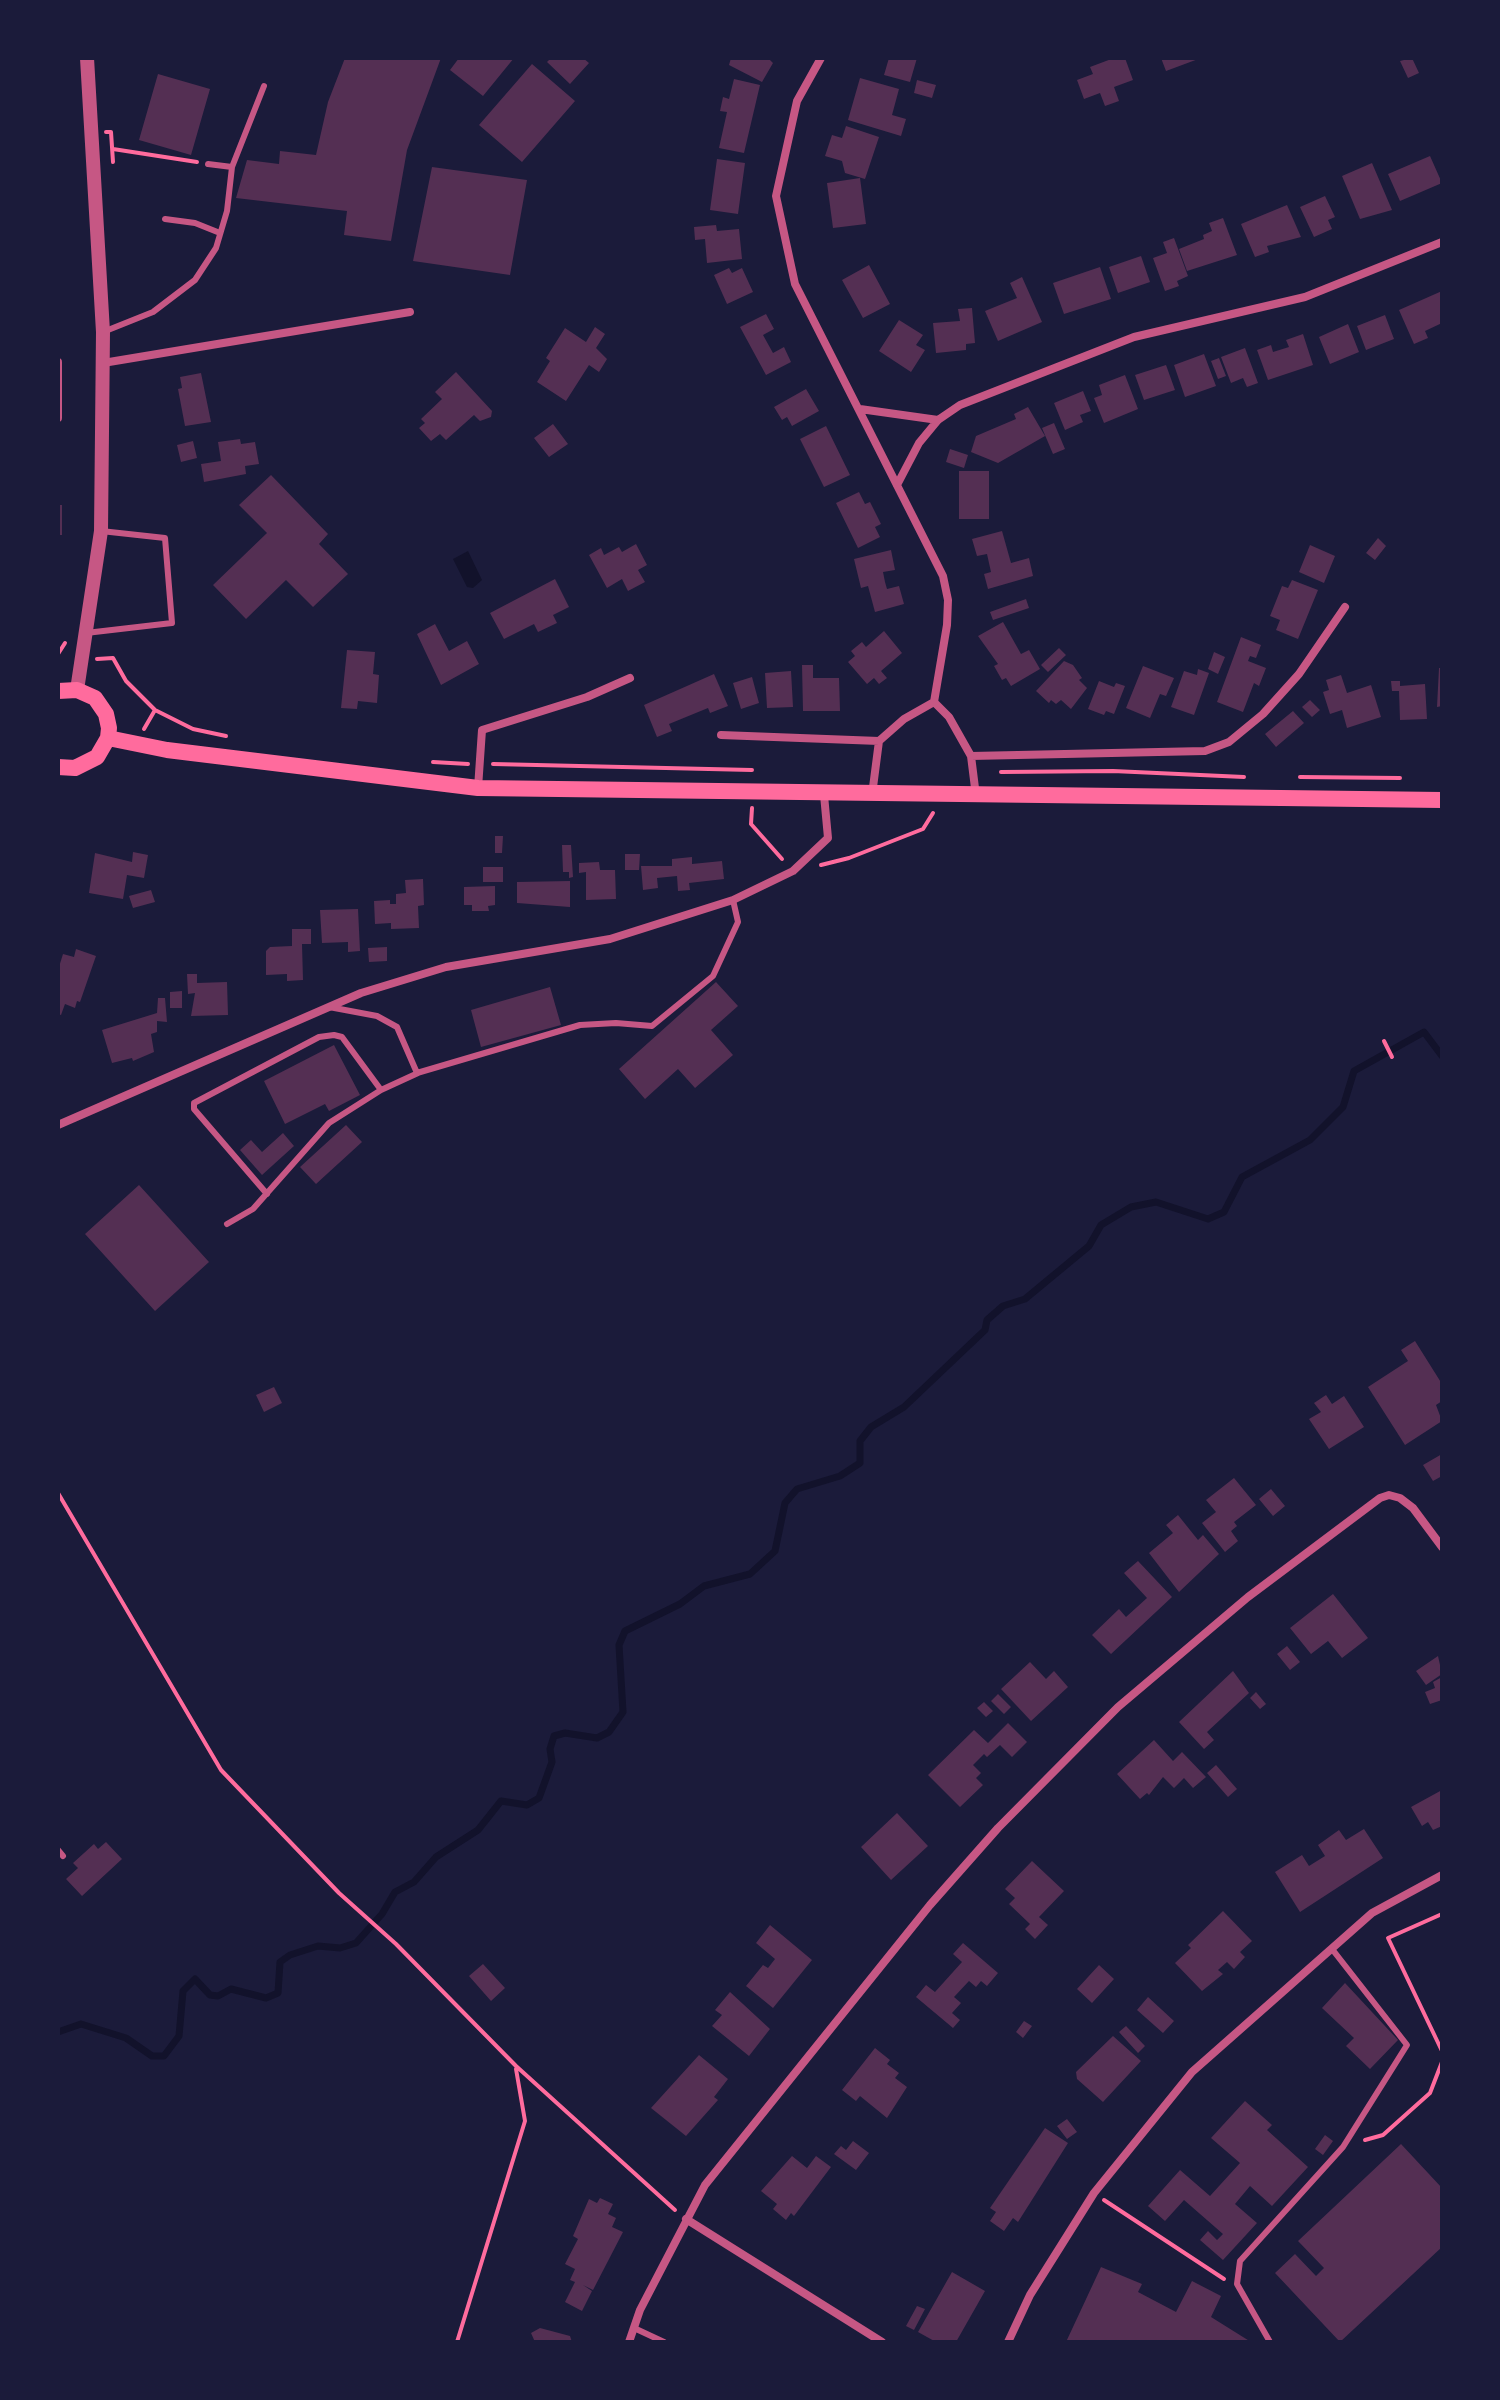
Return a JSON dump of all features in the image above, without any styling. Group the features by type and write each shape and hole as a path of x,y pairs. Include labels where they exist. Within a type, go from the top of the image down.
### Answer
{"main road":[{"path":"58,691 77,690 95,698 106,714 108,738 103,750 86,765 58,767"},
{"path":"108,738 167,750 478,788 824,795 1442,800"}],"street":[{"path":"77,690 101,531 103,332 87,58"},
{"path":"821,58 797,101 776,196 795,284 943,576 948,600 934,702"},
{"path":"897,485 919,443 938,420 960,405 1134,337 1305,297 1442,242"},
{"path":"103,363 410,312"},
{"path":"58,362 58,418"},
{"path":"860,409 938,420"},
{"path":"971,756 1205,751 1229,742 1263,714 1299,674 1345,607"},
{"path":"478,788 482,730 587,697 630,678"},
{"path":"872,795 879,741 904,719 934,702"},
{"path":"934,702 949,717 971,756 976,796"},
{"path":"721,735 879,741"},
{"path":"58,1125 325,1006 446,967 610,939 733,900 793,871 828,838 824,795"},
{"path":"629,2342 705,2185 930,1905 998,1828 1150,1677 1380,1498 1400,1498 1413,1508 1442,1547"},
{"path":"1008,2342 1030,2295 1094,2193 1192,2072 1372,1913 1442,1875"},
{"path":"686,2219 882,2342"}],"lane":[{"path":"103,332 153,312 195,280 216,248 232,167 264,86"},
{"path":"208,164 232,167"},
{"path":"165,219 195,223 220,233"},
{"path":"86,633 172,623 165,538 101,531"},
{"path":"227,1224 253,1209 329,1123 381,1090 418,1073 580,1025 652,1026 713,976 738,922 733,900"},
{"path":"325,1006 377,1016 397,1027 412,1067 418,1073"},
{"path":"267,1194 194,1109 194,1103 319,1037 334,1035 342,1037 381,1090"},
{"path":"1270,2342 1237,2284 1240,2261 1343,2147 1407,2045 1332,1949"},
{"path":"634,2328 664,2342"}],"path":[{"path":"111,132 113,149 208,164"},
{"path":"108,658 113,658 126,681 155,710 193,729 232,738"},
{"path":"426,761 764,771"},
{"path":"975,773 1113,771 1252,777"},
{"path":"1297,777 1401,779"},
{"path":"1384,1041 1392,1057"},
{"path":"58,1493 221,1770 339,1893 396,1944 516,2066 686,2219"},
{"path":"1442,1914 1388,1938 1442,2051"},
{"path":"1343,2147 1383,2135 1430,2093 1442,2062"},
{"path":"457,2342 525,2121 516,2066"},
{"path":"1094,2193 1222,2278 1237,2284"}],"shaded area":[{"path":"468,551 482,580 473,588 467,587 453,559"}],"building":[{"path":"345,58 441,58 407,150 391,241 344,235 347,211 236,198 247,160 279,164 280,151 316,155 328,102"},
{"path":"459,58 514,58 483,96 450,70"},
{"path":"551,58 583,58 589,63 570,84 547,62"},
{"path":"731,58 768,58 773,63 762,82 729,65"},
{"path":"889,58 917,58 910,82 884,75"},
{"path":"1114,58 1125,58 1133,80 1114,87 1119,101 1105,106 1100,93 1084,99 1077,80 1093,74 1090,67"},
{"path":"1161,58 1201,58 1166,71"},
{"path":"1412,58 1419,73 1408,78 1400,61"},
{"path":"532,64 575,101 522,162 479,125"},
{"path":"158,74 210,89 191,155 139,140"},
{"path":"860,78 899,89 892,115 906,119 901,136 848,120"},
{"path":"734,79 760,85 744,153 719,148 727,112 720,111 723,97 729,99"},
{"path":"917,80 936,85 932,98 914,93"},
{"path":"846,126 879,137 865,179 845,173 842,161 825,156 832,135 842,138"},
{"path":"1430,156 1442,183 1400,201 1388,174"},
{"path":"717,159 745,163 738,214 710,210"},
{"path":"1372,163 1392,210 1360,219 1342,176"},
{"path":"432,167 527,180 510,275 413,261"},
{"path":"860,178 866,224 833,228 827,183"},
{"path":"1325,196 1335,217 1328,220 1332,229 1314,237 1300,207"},
{"path":"1287,205 1301,237 1267,246 1269,252 1255,257 1241,224"},
{"path":"1223,218 1237,255 1187,271 1179,249 1204,239 1203,235 1212,231 1209,223"},
{"path":"716,225 717,231 739,229 742,259 707,263 705,239 695,240 694,227"},
{"path":"1174,238 1188,276 1177,281 1179,286 1165,291 1153,258 1167,253 1163,242"},
{"path":"1141,256 1150,282 1118,293 1109,267"},
{"path":"869,265 890,304 863,318 842,280"},
{"path":"1100,267 1111,299 1064,314 1053,283"},
{"path":"729,268 732,273 742,268 753,292 727,304 714,275"},
{"path":"1022,277 1042,322 998,341 985,311 1017,298 1010,283"},
{"path":"1442,291 1442,323 1425,331 1428,338 1414,344 1399,310"},
{"path":"972,308 975,343 966,344 966,350 936,353 933,323 960,321 958,309"},
{"path":"766,314 774,329 763,335 773,353 784,347 791,362 766,375 740,327"},
{"path":"1385,315 1394,339 1366,350 1357,326"},
{"path":"899,320 923,335 916,345 925,350 911,372 879,351"},
{"path":"1348,324 1359,352 1330,364 1319,337"},
{"path":"595,327 605,334 596,348 607,359 599,372 589,365 566,401 537,382 550,361 546,358 565,328 586,342"},
{"path":"1303,334 1313,365 1268,380 1257,350 1271,345 1273,352 1289,347 1286,340"},
{"path":"1245,348 1258,383 1247,387 1243,378 1231,383 1221,357"},
{"path":"1204,354 1216,386 1185,397 1174,365"},
{"path":"1219,358 1226,376 1218,379 1211,361"},
{"path":"1166,365 1175,390 1144,400 1135,375"},
{"path":"456,372 492,411 491,417 480,421 474,415 446,440 440,434 431,441 419,428 425,423 421,419 442,399 435,392"},
{"path":"201,373 211,422 185,426 178,389 182,388 180,377"},
{"path":"1125,375 1138,409 1104,423 1094,398 1102,395 1099,385"},
{"path":"806,389 819,411 792,426 787,417 782,420 774,407"},
{"path":"1083,391 1091,411 1080,415 1083,422 1065,430 1054,403"},
{"path":"1028,407 1045,436 998,463 971,452 976,436 1016,419 1014,414"},
{"path":"1054,423 1065,449 1053,454 1042,428"},
{"path":"553,424 568,444 549,457 534,438"},
{"path":"826,426 850,475 824,487 800,439"},
{"path":"240,439 241,444 255,442 259,464 245,466 246,474 204,482 201,464 221,461 218,442"},
{"path":"193,441 197,458 181,462 177,445"},
{"path":"950,449 968,455 964,468 946,462"},
{"path":"959,471 989,471 989,519 959,519"},
{"path":"271,475 328,534 319,544 348,574 313,607 286,580 246,619 213,585 267,533 239,505"},
{"path":"859,492 865,504 870,502 881,524 875,527 880,537 858,548 836,503"},
{"path":"58,505 62,505 62,535 58,535"},
{"path":"1002,531 1011,563 1029,558 1033,576 988,589 984,574 991,572 987,554 977,556 972,539"},
{"path":"1378,538 1386,546 1375,560 1366,553"},
{"path":"636,544 647,565 638,570 645,582 628,591 622,579 607,588 589,555 601,548 604,555 619,547 622,552"},
{"path":"1310,545 1335,556 1324,583 1299,572"},
{"path":"891,550 895,570 883,572 885,582 887,589 899,586 904,604 875,612 868,586 861,588 854,559"},
{"path":"555,579 569,607 553,615 557,623 538,632 534,624 504,639 490,613"},
{"path":"1292,580 1318,590 1298,639 1276,630 1280,620 1270,616 1282,586 1288,588"},
{"path":"1026,599 1029,608 993,620 990,612"},
{"path":"1003,622 1021,654 1029,650 1040,669 1011,686 1006,678 1002,680 994,666 998,664 978,636"},
{"path":"435,624 449,651 467,641 479,664 441,685 417,634"},
{"path":"884,631 902,653 881,671 887,678 879,684 874,678 867,684 848,662 855,656 851,651 862,642 866,647"},
{"path":"1241,637 1261,645 1256,658 1250,656 1248,661 1266,668 1259,686 1254,683 1243,712 1217,702"},
{"path":"1059,648 1066,655 1048,672 1041,665"},
{"path":"347,650 375,652 373,674 379,675 377,703 358,701 357,709 341,708"},
{"path":"1214,652 1225,657 1218,674 1208,669"},
{"path":"1064,661 1073,665 1082,678 1079,680 1087,688 1071,709 1061,700 1056,704 1051,700 1049,703 1036,691"},
{"path":"802,665 813,665 813,678 839,678 840,711 803,711"},
{"path":"1143,666 1174,678 1166,696 1160,694 1150,718 1126,708"},
{"path":"1439,668 1442,668 1442,706 1437,707"},
{"path":"1198,669 1209,673 1194,715 1171,707 1184,671 1197,675"},
{"path":"791,671 793,707 767,708 765,673"},
{"path":"714,674 728,706 710,713 708,708 669,724 672,731 657,737 644,705"},
{"path":"1341,675 1347,693 1371,685 1381,717 1347,728 1342,710 1330,714 1323,692 1329,690 1326,680"},
{"path":"752,677 759,703 741,709 733,683"},
{"path":"1099,681 1114,687 1116,683 1125,686 1114,714 1106,711 1104,715 1088,709"},
{"path":"1391,681 1400,681 1400,686 1425,684 1427,719 1400,720 1399,691 1392,691"},
{"path":"1310,700 1320,710 1312,717 1302,707"},
{"path":"1293,711 1304,723 1276,747 1265,734"},
{"path":"495,836 503,836 502,853 495,853"},
{"path":"562,845 571,845 573,877 569,878 569,872 563,872"},
{"path":"133,852 148,855 144,878 127,875 123,899 89,893 95,853 132,862"},
{"path":"625,854 640,854 639,870 625,870"},
{"path":"692,857 692,864 722,861 724,879 689,883 690,890 678,891 677,876 657,878 658,888 643,890 641,866 672,866 672,859"},
{"path":"599,862 600,870 615,870 616,899 586,900 586,872 579,873 579,863"},
{"path":"483,867 503,867 503,882 483,882"},
{"path":"423,879 424,905 418,906 419,928 391,929 391,923 375,924 374,901 390,900 390,904 396,904 396,894 406,893 405,880"},
{"path":"570,881 570,907 517,903 517,882"},
{"path":"495,886 495,905 488,906 489,911 472,911 472,905 464,905 464,887"},
{"path":"151,890 155,902 133,908 129,896"},
{"path":"358,909 360,951 348,952 348,942 322,943 320,910"},
{"path":"292,929 311,929 311,944 302,944 303,980 287,981 287,974 266,975 266,951 270,947 292,946"},
{"path":"387,947 387,961 369,962 368,948"},
{"path":"76,949 96,956 80,1002 77,1001 75,1008 65,1004 61,1015 58,1014 58,970 63,954 74,957"},
{"path":"187,974 197,974 197,983 227,982 228,1015 191,1016 195,993 188,994"},
{"path":"716,982 738,1006 711,1030 733,1055 695,1088 678,1069 645,1099 619,1069"},
{"path":"550,987 561,1025 481,1047 471,1010"},
{"path":"182,991 182,1008 170,1008 170,992"},
{"path":"158,998 165,998 167,1022 157,1021 157,1032 151,1034 154,1052 133,1061 132,1058 112,1063 102,1030 157,1013"},
{"path":"334,1045 360,1095 329,1111 325,1104 285,1124 264,1081"},
{"path":"346,1125 362,1142 316,1184 300,1167"},
{"path":"283,1133 294,1146 262,1175 240,1150 251,1140 262,1152"},
{"path":"139,1185 209,1262 155,1311 85,1234"},
{"path":"1415,1341 1442,1384 1442,1401 1436,1405 1442,1421 1405,1445 1368,1387 1408,1361 1401,1350"},
{"path":"274,1387 282,1403 264,1412 256,1395"},
{"path":"1326,1395 1332,1404 1344,1396 1364,1427 1329,1449 1309,1419 1321,1412 1314,1403"},
{"path":"1442,1454 1442,1476 1433,1481 1423,1465"},
{"path":"1234,1478 1256,1505 1234,1522 1237,1526 1231,1531 1238,1541 1225,1552 1202,1523 1216,1512 1206,1500"},
{"path":"1271,1489 1285,1506 1273,1516 1259,1499"},
{"path":"1178,1515 1198,1540 1203,1535 1219,1554 1179,1592 1149,1553 1173,1533 1166,1525"},
{"path":"1138,1561 1172,1597 1111,1654 1092,1635 1119,1609 1126,1617 1147,1598 1124,1573"},
{"path":"1333,1594 1368,1638 1342,1658 1328,1641 1311,1654 1290,1628"},
{"path":"1287,1646 1300,1662 1290,1670 1277,1654"},
{"path":"1438,1656 1442,1674 1426,1685 1416,1671"},
{"path":"1030,1662 1046,1679 1054,1671 1068,1687 1031,1721 1001,1689"},
{"path":"1233,1671 1249,1693 1207,1732 1214,1740 1204,1749 1179,1722"},
{"path":"1442,1677 1442,1700 1430,1704 1425,1692 1435,1688 1433,1682"},
{"path":"1256,1692 1266,1704 1260,1709 1250,1698"},
{"path":"998,1694 1011,1707 1004,1714 991,1701"},
{"path":"984,1702 993,1711 986,1717 977,1708"},
{"path":"1008,1723 1027,1742 1012,1757 1000,1745 987,1757 984,1754 973,1765 981,1773 976,1778 983,1785 960,1807 928,1775 974,1730 988,1743"},
{"path":"1154,1740 1173,1761 1182,1752 1206,1777 1193,1788 1184,1778 1174,1788 1163,1777 1149,1795 1147,1793 1140,1799 1117,1774"},
{"path":"1216,1765 1237,1789 1228,1797 1207,1773"},
{"path":"1442,1790 1442,1826 1433,1830 1428,1822 1422,1826 1411,1807"},
{"path":"897,1813 928,1846 891,1880 861,1847"},
{"path":"1364,1829 1383,1858 1300,1912 1275,1872 1302,1855 1309,1866 1325,1856 1318,1845 1339,1830 1346,1840"},
{"path":"106,1842 122,1859 82,1896 66,1879 78,1868 73,1863 94,1844 98,1849"},
{"path":"1032,1861 1064,1891 1039,1917 1048,1925 1035,1939 1025,1929 1030,1924 1009,1904 1015,1898 1005,1889"},
{"path":"1223,1911 1252,1941 1240,1952 1245,1957 1234,1969 1227,1962 1218,1970 1223,1974 1202,1991 1175,1963 1191,1948 1188,1945"},
{"path":"770,1925 812,1960 773,2008 746,1986 763,1965 768,1968 775,1959 756,1943"},
{"path":"963,1943 998,1973 987,1986 981,1981 976,1987 969,1981 954,1997 961,2003 952,2013 960,2020 953,2028 916,1997 926,1985 935,1992 962,1962 953,1954"},
{"path":"483,1964 505,1988 491,2001 469,1976"},
{"path":"1099,1965 1114,1979 1092,2003 1077,1989"},
{"path":"1345,1983 1398,2040 1370,2069 1346,2046 1354,2038 1322,2008"},
{"path":"730,1992 770,2029 749,2056 712,2026 722,2015 715,2010"},
{"path":"1148,1997 1174,2021 1163,2033 1137,2010"},
{"path":"1024,2021 1032,2026 1023,2038 1016,2032"},
{"path":"1126,2026 1145,2046 1138,2053 1119,2032"},
{"path":"1113,2036 1141,2061 1103,2102 1077,2079 1076,2072"},
{"path":"875,2048 890,2060 887,2064 899,2073 895,2078 907,2087 887,2118 860,2096 856,2101 842,2090"},
{"path":"699,2055 728,2079 714,2097 718,2100 686,2136 651,2108"},
{"path":"1245,2101 1272,2125 1267,2130 1308,2167 1272,2206 1250,2186 1235,2204 1257,2223 1223,2260 1200,2240 1208,2231 1217,2240 1223,2234 1184,2200 1165,2221 1148,2206 1180,2170 1210,2196 1240,2163 1211,2138"},
{"path":"1067,2119 1077,2132 1067,2139 1057,2126"},
{"path":"1045,2128 1068,2143 1018,2222 1013,2218 1004,2231 990,2221 996,2212 990,2208"},
{"path":"1325,2135 1333,2141 1323,2155 1315,2149"},
{"path":"853,2141 869,2153 856,2170 834,2154 841,2146 846,2150"},
{"path":"1401,2144 1442,2188 1442,2247 1340,2342 1275,2273 1295,2254 1316,2276 1324,2268 1298,2241"},
{"path":"792,2156 807,2168 816,2156 831,2167 794,2216 791,2213 786,2220 773,2209 777,2204 761,2191"},
{"path":"600,2198 613,2204 608,2214 616,2218 612,2227 623,2232 593,2290 583,2285 592,2291 582,2311 565,2302 575,2282 570,2280 575,2269 565,2264 578,2239 573,2236 589,2199 597,2203"},
{"path":"1101,2267 1142,2284 1138,2292 1176,2312 1192,2281 1221,2296 1211,2317 1251,2342 1066,2342"},
{"path":"952,2272 985,2291 956,2342 936,2342 918,2332"},
{"path":"917,2306 925,2309 914,2330 906,2326"},
{"path":"540,2328 570,2336 572,2342 535,2342 531,2333"}],"waterway":[{"path":"58,2032 81,2024 126,2038 152,2056 164,2056 179,2036 183,1991 195,1979 210,1995 218,1996 231,1989 266,1998 278,1993 280,1962 290,1955 318,1946 340,1948 356,1943 382,1914 395,1892 414,1882 436,1857 478,1830 501,1801 527,1805 539,1798 552,1762 550,1749 554,1736 565,1733 597,1738 609,1732 623,1712 619,1645 625,1631 680,1604 704,1586 750,1574 775,1551 785,1503 797,1489 840,1476 860,1463 860,1441 871,1427 904,1407 985,1330 987,1320 1003,1306 1025,1299 1089,1246 1101,1225 1131,1207 1156,1202 1208,1219 1224,1212 1242,1177 1310,1140 1343,1107 1354,1071 1424,1032 1442,1056"}]}
